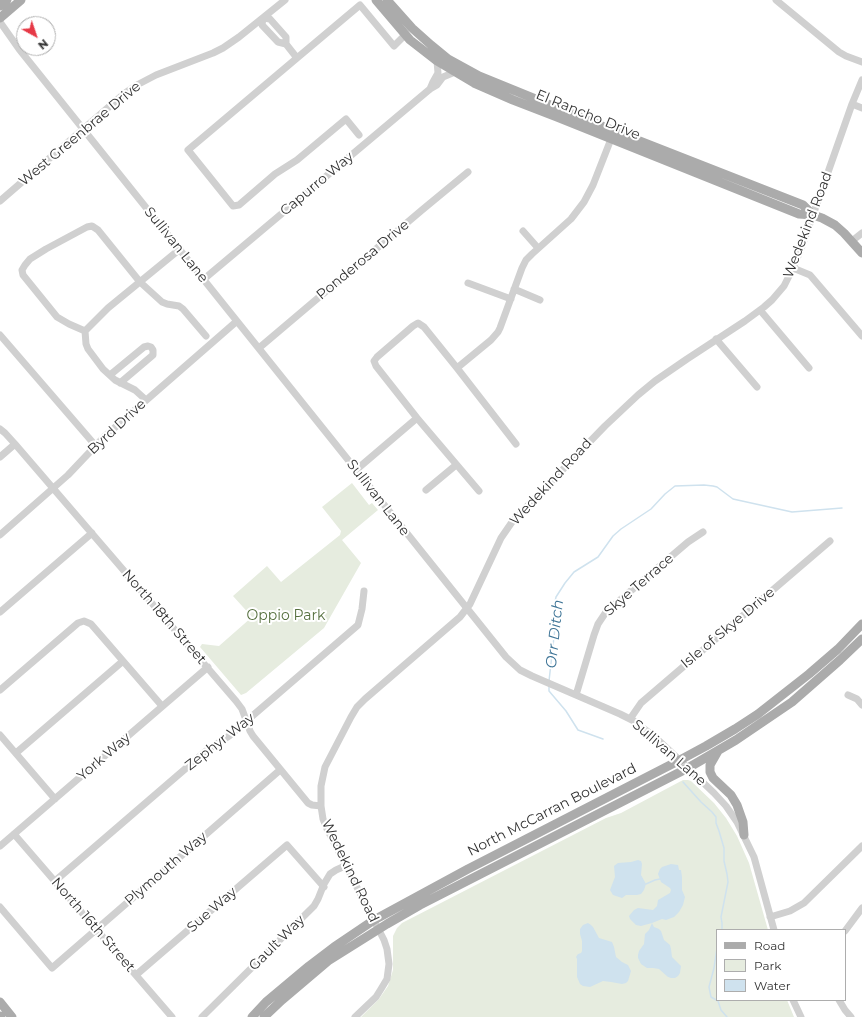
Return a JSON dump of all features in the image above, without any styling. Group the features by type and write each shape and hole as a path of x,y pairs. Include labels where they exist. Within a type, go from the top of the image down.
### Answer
{"main road":[{"path":"0,6 7,0"},
{"path":"0,18 21,0"},
{"name":"El Rancho Drive","path":"376,0 405,35 437,61 487,90 799,214 814,215 826,220 835,225 844,233 862,253"},
{"name":"El Rancho Drive","path":"387,0 412,28 431,45 448,59 479,76 803,205 814,215"},
{"path":"426,52 431,53 443,60 448,59"},
{"name":"North McCarran Boulevard","path":"252,1017 266,1002 309,966 374,920 468,869 680,760 735,729 781,697 824,662 862,624"},
{"name":"North McCarran Boulevard","path":"264,1017 328,961 378,929 420,905 688,768 742,736 792,702 862,639"},
{"path":"718,751 710,765 710,772 713,778 730,795 736,805 742,822 744,835"},
{"path":"0,1002 12,1017"}],"street":[{"name":"West Greenbrae Drive","path":"0,201 125,93 151,77 223,48 285,0"},
{"path":"776,0 839,52 862,62"},
{"path":"359,136 346,120 297,160 274,174 239,205 233,206 188,150 360,5 394,46 405,35"},
{"path":"263,18 270,19 286,37 286,44 297,58"},
{"name":"Sullivan Lane","path":"0,22 16,45 512,664 532,676 630,719 656,738 726,806 744,835 756,866 774,929"},
{"name":"Capurro Way","path":"430,90 438,73 437,61"},
{"name":"Capurro Way","path":"204,279 437,85 443,77 455,72"},
{"name":"Wedekind Road","path":"355,1017 376,997 387,979 388,955 386,944 345,866 323,819 321,806 321,786 325,767 351,717 358,707 381,685 460,617 472,600 501,538 512,522 587,444 627,405 655,381 760,310 772,300 784,286 794,268 852,104 862,80"},
{"path":"852,104 862,108"},
{"path":"457,368 494,337 500,328 524,264 538,248 568,222 584,202 611,139"},
{"name":"Ponderosa Drive","path":"259,348 468,172"},
{"path":"85,331 57,317 23,275 22,270 24,265 30,259 87,227 92,226 98,230 140,282 162,302 179,306 183,309 206,336"},
{"path":"523,231 538,248"},
{"path":"852,241 862,233"},
{"path":"146,400 132,388 120,383 103,369 88,350 85,331 108,308 180,249"},
{"path":"794,268 810,275 862,336"},
{"path":"468,283 511,298"},
{"path":"514,289 540,300"},
{"path":"760,310 809,368"},
{"name":"Byrd Drive","path":"0,534 68,475 95,445 237,321"},
{"path":"479,491 417,418 376,366 374,361 377,357 413,326 418,324 424,327 516,444"},
{"path":"0,335 95,445"},
{"path":"716,339 757,387"},
{"path":"110,375 144,347 151,347 153,350 152,355 120,383"},
{"path":"356,470 417,418"},
{"name":"North 18th Street","path":"0,429 15,444 208,667 242,709 253,736 308,803 321,806"},
{"path":"0,457 15,444"},
{"path":"426,490 456,465"},
{"name":"Skye Terrace","path":"576,695 594,635 598,624 606,612 688,542 703,532"},
{"path":"0,612 92,533"},
{"name":"Isle of Skye Drive","path":"630,719 641,703 830,541"},
{"name":"Zephyr Way","path":"55,881 206,751 222,741 247,721 358,625 364,592"},
{"path":"0,690 81,621 91,624 162,706"},
{"path":"16,753 123,661"},
{"name":"York Way","path":"0,846 208,667"},
{"path":"848,695 862,705"},
{"path":"0,734 55,799"},
{"name":"Plymouth Way","path":"0,907 52,968 280,770"},
{"name":"North 16th Street","path":"14,834 172,1017"},
{"name":"Sue Way","path":"136,975 287,845 324,887"},
{"path":"770,917 790,911 804,904 862,846"},
{"name":"Gault Way","path":"202,1017 314,906 330,874 345,866"},
{"path":"846,930 862,908"},
{"path":"793,1001 801,1017"},
{"path":"840,1001 845,1010 852,1017"}],"green space":[{"name":"Oppio Park","path":"352,483 369,505 372,503 378,510 342,540 361,563 324,628 246,693 241,695 200,647 202,644 219,646 252,617 233,596 267,566 281,582 340,535 341,531 322,507"},
{"path":"683,780 691,781 714,803 726,818 737,836 749,863 768,929 716,929 716,1001 787,1001 794,1017 361,1017 379,999 388,986 393,970 393,936 397,928 402,923 606,818 621,813"}],"water":[{"path":"638,860 641,861 642,864 641,875 646,884 644,890 641,894 626,895 622,898 613,895 610,890 615,877 614,866 618,863"},
{"path":"671,864 678,865 679,870 681,870 682,890 685,897 683,905 674,917 666,920 662,919 641,926 636,925 629,916 638,908 653,910 657,906 658,900 670,893 670,888 661,882 658,874 662,867"},
{"path":"588,923 593,927 599,938 612,942 616,957 628,965 631,971 626,983 622,984 603,981 590,987 580,984 577,977 576,957 582,951 580,929 583,925"},
{"path":"652,923 654,927 661,931 664,940 670,945 672,957 681,966 680,973 675,978 668,977 659,969 647,968 641,964 638,958 639,951 644,944 645,934 649,930"}],"waterway":[{"name":"Orr Ditch","path":"549,681 555,628 554,607 556,597 565,583 574,572 598,557 613,536 651,509 675,486 713,486 717,487 733,499 792,512 842,508"},
{"name":"Orr Ditch","path":"549,686 549,691 566,711 578,730 603,739"},
{"name":"Orr Ditch","path":"683,782 716,817 716,823 724,848 724,861 728,882 721,917 722,929"},
{"path":"646,884 660,879"},
{"name":"Orr Ditch","path":"716,955 709,987 711,997 716,1000"},
{"name":"Orr Ditch","path":"718,1001 721,1010 727,1017"}]}
